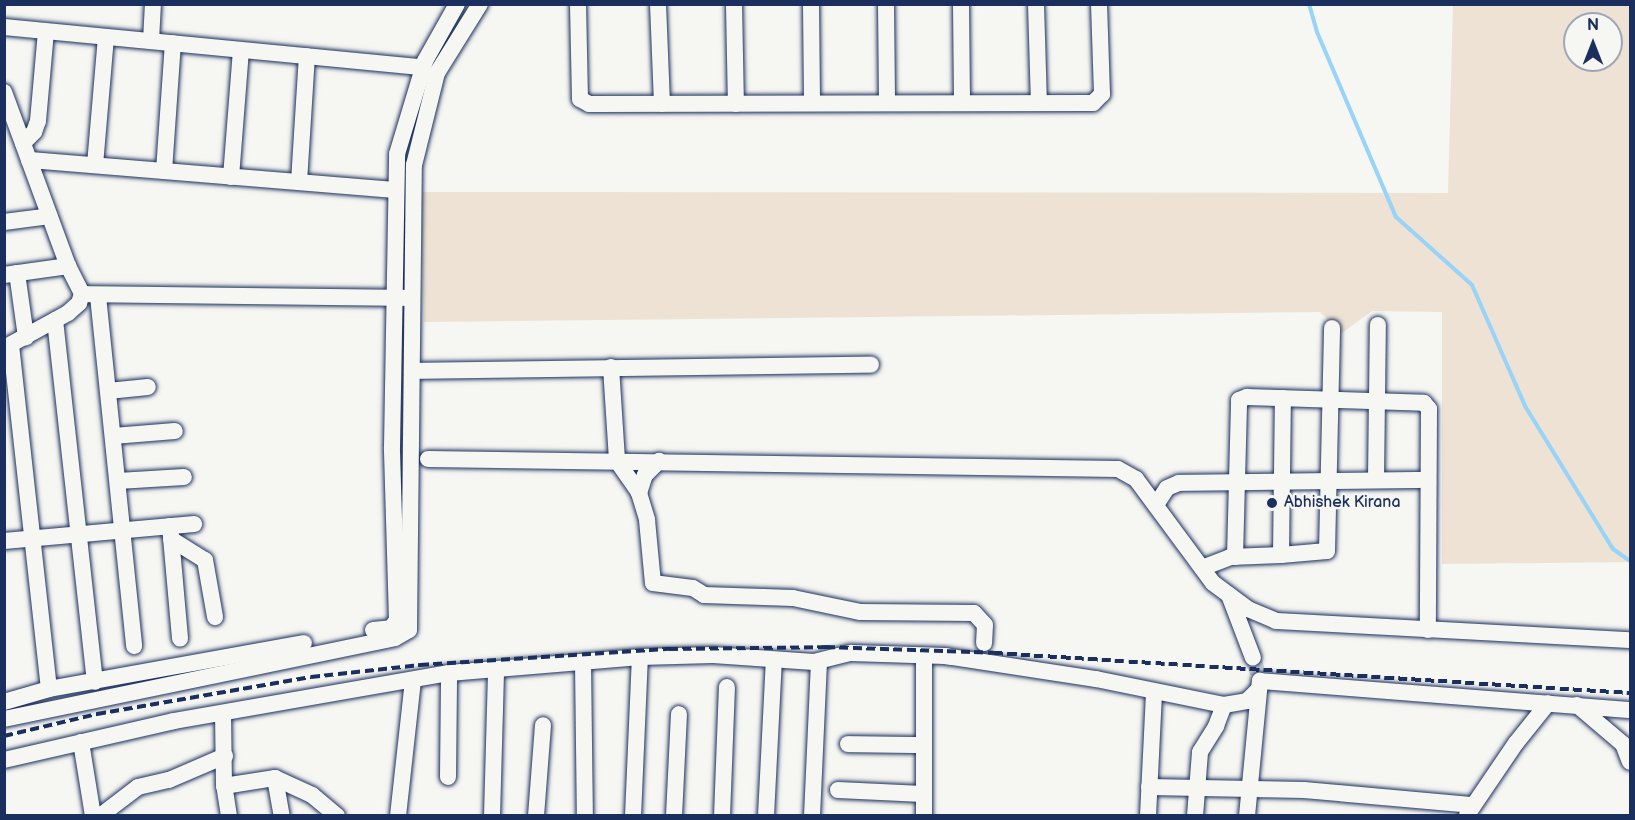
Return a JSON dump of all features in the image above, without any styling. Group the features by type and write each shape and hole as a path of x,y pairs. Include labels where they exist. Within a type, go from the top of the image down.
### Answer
{"street":[{"path":"151,41 153,4"},
{"path":"4,719 411,625 418,457 413,371 404,298 396,190 397,154 412,97 423,67 457,4"},
{"path":"401,627 392,455 414,165 437,73 480,4"},
{"path":"578,4 581,101 662,104 1093,103 1101,98 1100,4"},
{"path":"658,4 662,104"},
{"path":"734,4 736,104"},
{"path":"811,4 812,104"},
{"path":"886,4 887,104"},
{"path":"961,4 962,103"},
{"path":"1036,4 1039,103"},
{"path":"4,27 423,67"},
{"path":"23,143 34,132 38,120 46,31"},
{"path":"95,165 106,37"},
{"path":"164,171 173,43"},
{"path":"231,177 241,50"},
{"path":"299,182 308,56"},
{"path":"4,92 68,266 90,295 108,391 134,646"},
{"path":"412,97 429,102"},
{"path":"29,160 396,190"},
{"path":"4,222 50,216"},
{"path":"49,689 30,538 14,343 11,274 68,266"},
{"path":"14,343 55,320 90,295 404,298"},
{"path":"55,320 95,682"},
{"path":"1376,479 1378,325"},
{"path":"1202,568 1235,557 1326,553 1328,400 1332,328"},
{"path":"413,371 871,365"},
{"path":"611,368 617,461 639,493 647,520 653,583 693,588 704,594 793,598 860,612 974,613 985,625 984,653"},
{"path":"108,391 148,387"},
{"path":"1235,557 1235,482 1239,400 1247,397 1283,398 1428,406 1428,630"},
{"path":"1281,555 1283,398"},
{"path":"113,436 175,431"},
{"path":"392,455 1118,469 1136,479 1202,568 1228,594 1248,609 1276,621 1630,640"},
{"path":"639,493 645,475 659,461"},
{"path":"118,481 183,477"},
{"path":"1156,504 1172,484 1328,479 1428,480"},
{"path":"4,541 123,530 171,533 194,524"},
{"path":"171,533 203,556 215,617"},
{"path":"171,533 180,639"},
{"path":"1228,594 1253,658"},
{"path":"4,702 49,689 401,627"},
{"path":"4,760 223,713 449,673 639,657 713,656 819,662 851,653 924,658 984,653 1154,693 1224,705 1247,701 1259,689"},
{"path":"633,816 639,657"},
{"path":"924,658 924,816"},
{"path":"765,816 774,660"},
{"path":"583,662 585,816"},
{"path":"812,816 819,662"},
{"path":"492,816 496,670"},
{"path":"448,777 449,673"},
{"path":"398,816 413,681"},
{"path":"1247,816 1260,681 1630,710"},
{"path":"722,816 727,687"},
{"path":"1148,816 1154,693"},
{"path":"1149,787 1249,792 1304,790 1470,810 1548,703"},
{"path":"1195,816 1201,747 1216,726 1224,705"},
{"path":"1577,705 1623,744 1630,762"},
{"path":"223,713 224,786 230,816"},
{"path":"674,816 679,714"},
{"path":"536,816 543,725"},
{"path":"81,742 93,816"},
{"path":"848,744 923,745"},
{"path":"100,816 138,787 170,780 225,756"},
{"path":"224,786 274,778 312,795 337,816"},
{"path":"274,778 282,816"},
{"path":"838,790 923,794"}],"shaded area":[{"path":"1453,5 1630,5 1630,562 1442,564 1442,312 1372,311 1342,333 1320,312 424,322 421,192 1448,193"}],"waterway":[{"path":"1309,4 1317,32 1396,217 1472,285 1525,406 1613,549 1630,561"}],"tunnel":[{"path":"1253,658 1260,681"}],"railway":[{"path":"4,736 97,714 311,677 420,665 669,649 826,647 994,653 1630,693"}],"place":[{"name":"Abhishek Kirana","path":"1272,503"}]}
